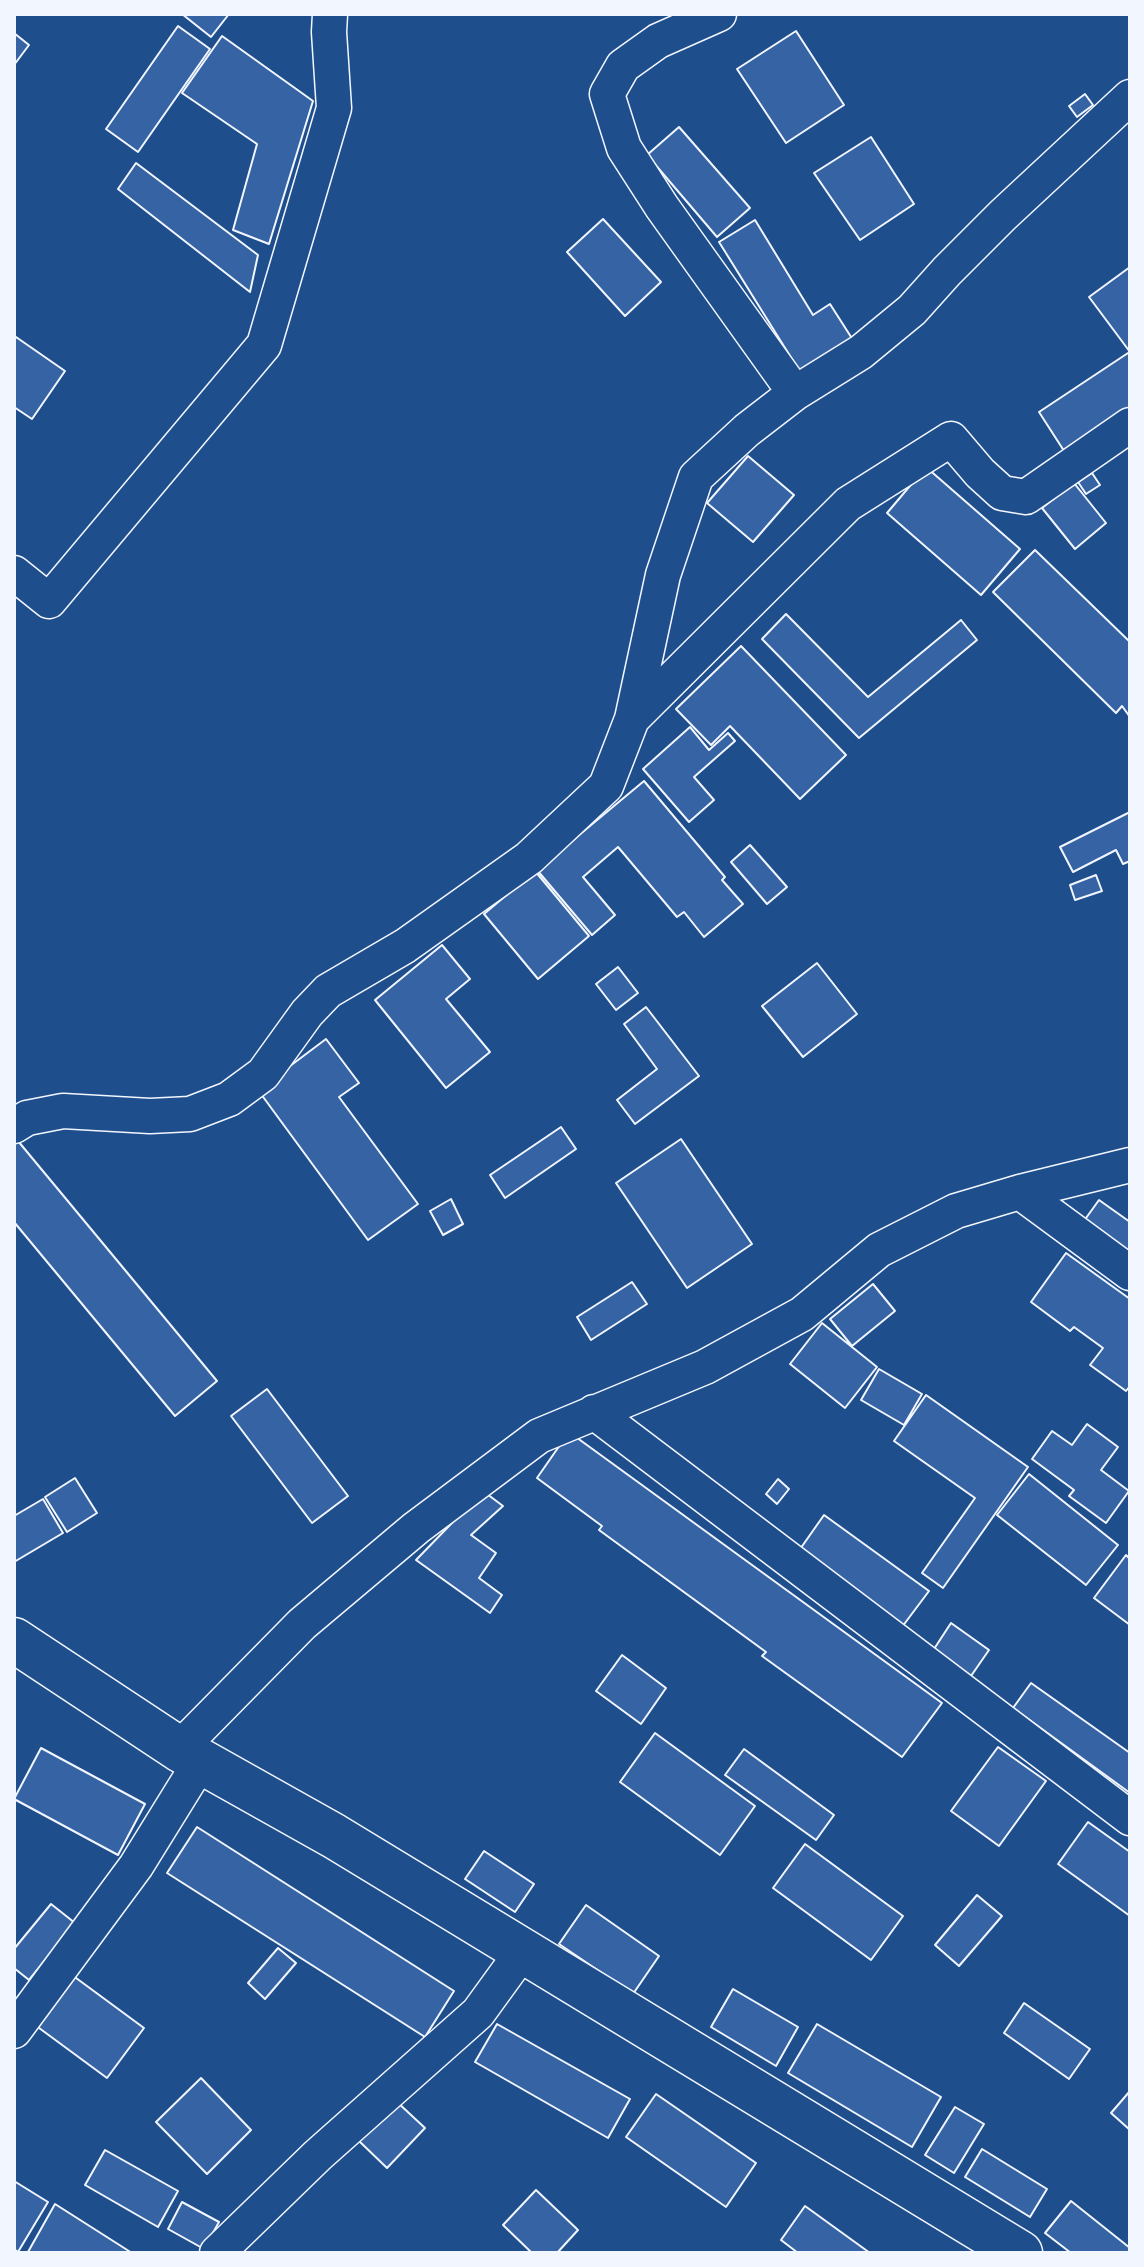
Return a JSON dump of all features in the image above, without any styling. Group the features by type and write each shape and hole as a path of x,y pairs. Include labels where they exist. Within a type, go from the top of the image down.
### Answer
{"street":[{"path":"14,573 49,601 264,345 334,108 330,14"},
{"path":"719,14 646,49 623,66 607,94 624,148 654,196 795,393"},
{"path":"14,1126 27,1118 63,1111 150,1116 190,1114 229,1099 263,1074 307,1013 328,991 405,946 529,858 606,786 632,719 663,575 696,477 747,430 795,393 861,352 912,310 1003,215 1130,97"},
{"path":"632,719 848,504 951,439 1002,493 1026,497 1130,425"},
{"path":"14,2031 136,1866 190,1755 302,1624 416,1528 539,1436 705,1367 802,1314 879,1250 956,1211 1130,1165"},
{"path":"1020,1192 1130,1273"},
{"path":"594,1412 1130,1818"},
{"path":"14,1640 190,1755 334,1836 1020,2253"},
{"path":"217,2253 318,2155 478,2013 523,1951"}],"building":[{"path":"182,14 229,14 211,37"},
{"path":"178,26 210,49 138,152 106,129"},
{"path":"796,31 844,105 786,143 737,69"},
{"path":"14,33 29,45 14,65"},
{"path":"222,36 313,101 269,244 233,230 257,144 182,93"},
{"path":"1085,94 1093,105 1077,117 1069,106"},
{"path":"679,127 750,208 717,237 647,155"},
{"path":"871,137 914,204 860,240 814,173"},
{"path":"136,163 258,255 250,292 118,189"},
{"path":"603,219 661,282 625,316 567,252"},
{"path":"755,220 813,315 830,304 853,340 800,372 719,242"},
{"path":"1130,267 1130,352 1089,297"},
{"path":"16,337 65,371 32,419 14,407"},
{"path":"1128,353 1130,411 1066,454 1039,412"},
{"path":"748,456 794,495 753,542 707,503"},
{"path":"926,467 1020,549 981,595 887,513"},
{"path":"1092,473 1100,485 1086,494 1078,482"},
{"path":"1074,483 1106,523 1075,549 1042,508"},
{"path":"1035,550 1130,642 1130,717 1122,706 1116,713 993,592"},
{"path":"786,614 868,697 961,620 977,640 859,738 762,639"},
{"path":"741,646 846,755 800,799 730,726 711,745 676,709"},
{"path":"690,727 709,750 728,733 735,741 694,777 714,800 689,822 643,769"},
{"path":"644,781 725,877 722,880 743,904 704,937 684,912 677,917 618,847 583,877 615,915 592,935 537,870"},
{"path":"1130,812 1130,861 1123,864 1116,850 1073,872 1060,847"},
{"path":"750,845 787,887 767,904 731,862"},
{"path":"535,871 589,936 538,979 484,914"},
{"path":"1096,875 1102,891 1075,900 1070,885"},
{"path":"442,945 470,979 446,999 490,1052 446,1088 375,1000"},
{"path":"817,963 857,1014 803,1057 762,1006"},
{"path":"618,967 638,993 616,1010 596,984"},
{"path":"646,1007 699,1076 635,1124 617,1100 657,1069 624,1024"},
{"path":"326,1039 359,1083 339,1097 418,1204 368,1240 258,1090"},
{"path":"561,1127 576,1149 505,1198 490,1175"},
{"path":"681,1139 752,1244 687,1288 616,1183"},
{"path":"18,1141 217,1381 175,1416 14,1222 14,1144"},
{"path":"451,1199 463,1224 443,1235 430,1211"},
{"path":"1099,1200 1130,1222 1130,1260 1081,1225"},
{"path":"1066,1253 1130,1299 1130,1386 1126,1391 1090,1365 1103,1348 1074,1327 1070,1331 1031,1302"},
{"path":"632,1282 647,1304 591,1340 577,1317"},
{"path":"873,1284 895,1311 852,1346 830,1319"},
{"path":"822,1323 877,1367 845,1408 790,1364"},
{"path":"879,1369 922,1394 904,1425 861,1400"},
{"path":"267,1389 348,1496 312,1523 231,1416"},
{"path":"926,1395 1028,1467 943,1588 922,1573 975,1498 894,1441"},
{"path":"1087,1424 1118,1447 1101,1470 1129,1491 1106,1523 1069,1496 1074,1490 1032,1459 1052,1431 1072,1445"},
{"path":"569,1432 942,1703 902,1757 762,1656 766,1652 599,1530 602,1526 537,1478"},
{"path":"1029,1474 1118,1545 1086,1585 997,1515"},
{"path":"75,1478 97,1513 67,1532 45,1497"},
{"path":"778,1479 789,1489 777,1504 766,1494"},
{"path":"483,1491 503,1506 471,1535 496,1553 479,1578 502,1595 490,1613 416,1560"},
{"path":"43,1499 63,1533 14,1562 14,1516"},
{"path":"824,1515 929,1591 902,1627 798,1552"},
{"path":"1126,1555 1130,1559 1130,1625 1094,1598"},
{"path":"951,1623 989,1650 971,1676 934,1649"},
{"path":"622,1655 666,1688 641,1724 596,1691"},
{"path":"1031,1683 1130,1753 1130,1793 1013,1708"},
{"path":"655,1733 755,1806 720,1855 620,1782"},
{"path":"998,1747 1046,1781 999,1846 951,1811"},
{"path":"41,1748 145,1804 118,1855 14,1799"},
{"path":"744,1749 834,1815 816,1840 725,1775"},
{"path":"1088,1822 1130,1852 1130,1916 1058,1864"},
{"path":"197,1827 454,1991 425,2037 167,1873"},
{"path":"805,1844 903,1916 871,1960 773,1888"},
{"path":"484,1851 534,1884 515,1912 465,1879"},
{"path":"977,1895 1002,1916 959,1966 935,1945"},
{"path":"51,1904 75,1923 29,1980 14,1968 14,1949"},
{"path":"586,1905 659,1956 633,1994 559,1944"},
{"path":"278,1948 296,1963 265,1999 248,1983"},
{"path":"72,1975 144,2028 107,2078 35,2025"},
{"path":"733,1989 798,2027 776,2066 711,2027"},
{"path":"1024,2003 1090,2049 1069,2079 1004,2033"},
{"path":"497,2024 630,2099 608,2138 475,2062"},
{"path":"817,2024 941,2097 912,2147 788,2073"},
{"path":"201,2078 251,2130 207,2174 156,2122"},
{"path":"1130,2091 1130,2130 1111,2113"},
{"path":"656,2094 756,2163 726,2207 626,2137"},
{"path":"396,2101 425,2128 387,2168 359,2141"},
{"path":"955,2107 984,2124 954,2173 925,2155"},
{"path":"982,2149 1047,2189 1030,2217 965,2177"},
{"path":"105,2150 178,2191 158,2227 85,2185"},
{"path":"14,2181 48,2202 18,2252 14,2249"},
{"path":"536,2190 578,2230 557,2253 532,2253 503,2225"},
{"path":"1071,2201 1130,2248 1130,2253 1071,2253 1045,2233"},
{"path":"182,2202 219,2222 204,2249 168,2229"},
{"path":"55,2204 132,2253 28,2252"},
{"path":"805,2206 870,2253 798,2253 781,2240"}]}
